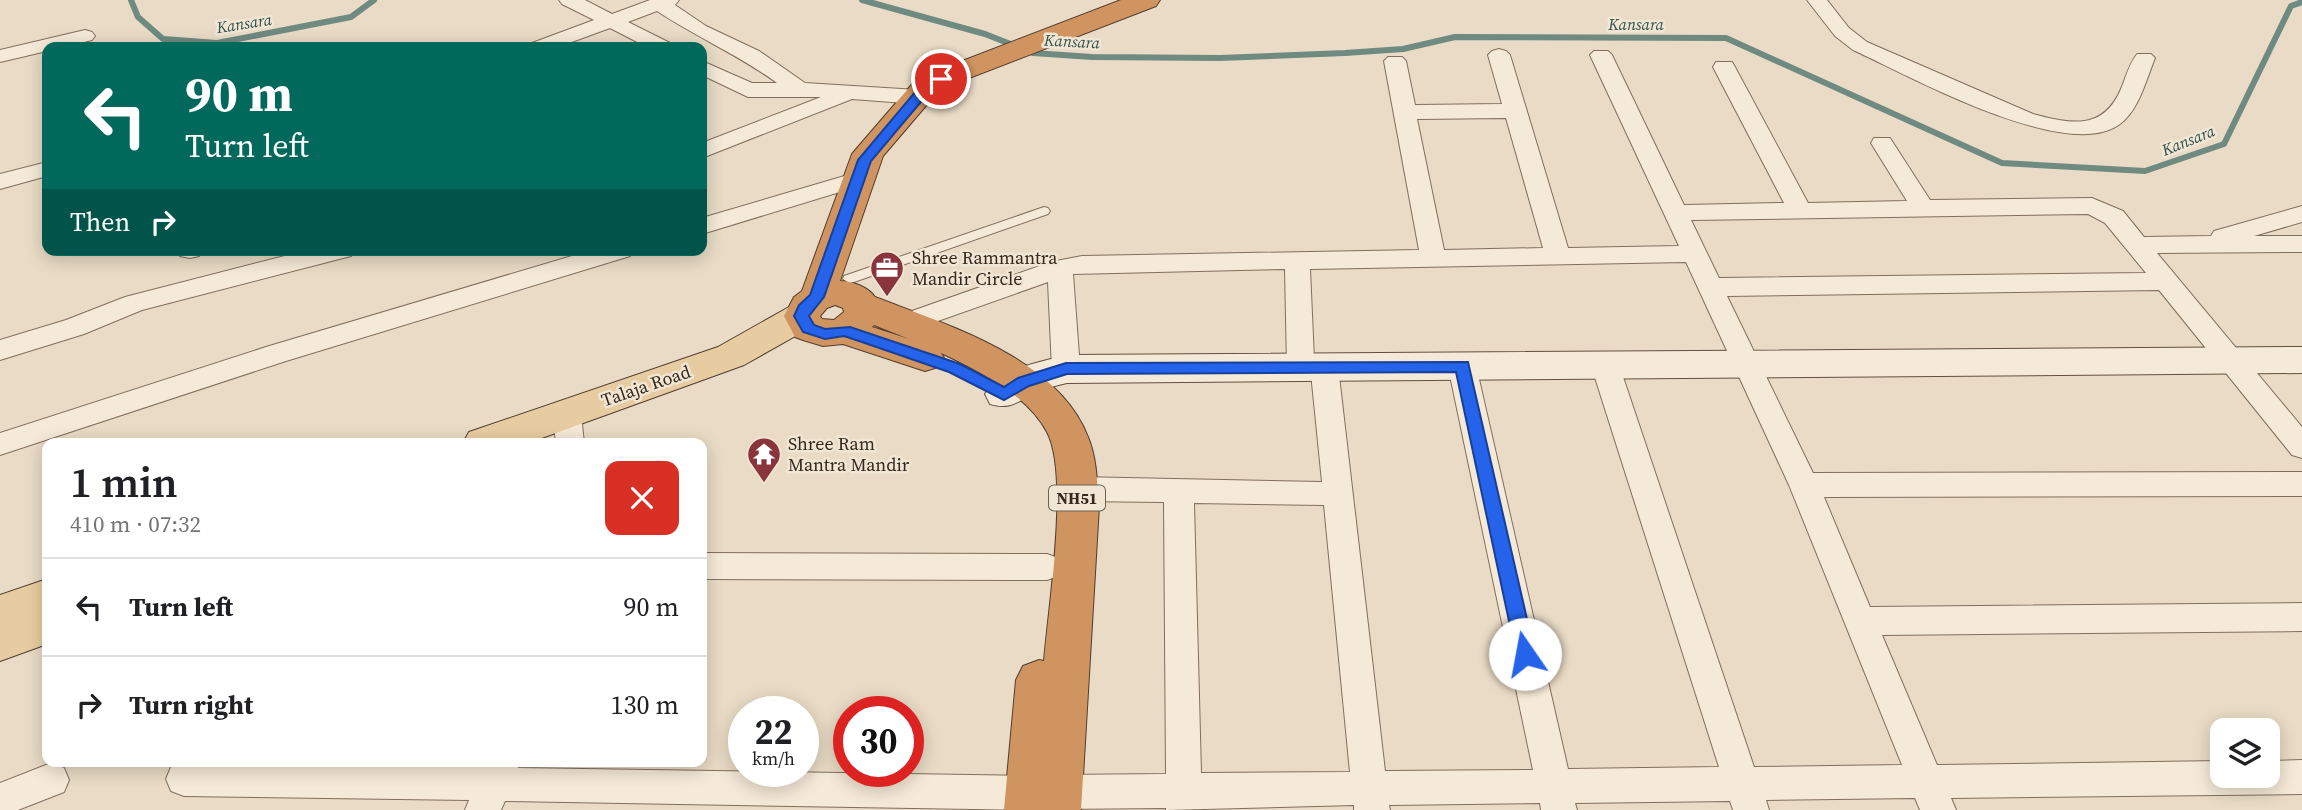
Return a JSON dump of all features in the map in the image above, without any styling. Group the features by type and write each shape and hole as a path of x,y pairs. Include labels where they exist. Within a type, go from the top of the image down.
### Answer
{"highway":[{"path":"835,308 858,179 868,154 930,88 1146,0"},
{"path":"835,308 890,150 891,129"},
{"name":"NH51","path":"835,308 904,324 981,357 1014,388 1060,420 1075,458 1078,506 1043,801"},
{"name":"NH51","path":"835,308 955,368 1014,388 1038,422 1051,450 1054,503 1048,567 1043,801"}],"main road":[{"name":"Talaja Road","path":"529,438 566,434 745,371 835,308"},
{"path":"0,614 42,599"},
{"path":"0,642 42,627"}],"street":[{"path":"569,0 653,42"},
{"path":"1817,0 1842,32 1860,46 2025,119 2052,127 2077,128 2104,124 2118,114 2144,58"},
{"path":"553,42 665,2 699,30 752,55 800,89"},
{"path":"55,42 85,36"},
{"path":"1,53 42,45"},
{"path":"1499,55 1558,256"},
{"path":"1601,55 1804,485 1932,797"},
{"path":"1395,61 1433,258"},
{"path":"1724,67 1800,211"},
{"path":"707,70 748,90 800,89 851,93 930,88"},
{"path":"707,149 851,93"},
{"path":"1405,112 1515,111"},
{"path":"1882,143 1923,208"},
{"path":"0,182 42,170"},
{"path":"707,224 858,179"},
{"path":"1676,213 2092,206 2114,217 2302,447"},
{"path":"2197,245 2302,214"},
{"path":"2137,245 2302,244"},
{"path":"904,324 1060,268 1082,264 1696,254"},
{"path":"0,350 75,327 134,303 318,256"},
{"path":"0,444 276,354 601,256"},
{"path":"1297,260 1313,367 1338,494 1371,799"},
{"path":"1060,268 1066,369"},
{"path":"1712,286 2166,281"},
{"path":"1014,388 1066,369 2302,360"},
{"path":"1605,365 1747,797"},
{"path":"1462,366 1557,798"},
{"path":"1804,485 2302,484"},
{"path":"1077,489 1338,494"},
{"path":"1179,491 1184,800"},
{"path":"707,566 1048,567"},
{"path":"1860,621 2302,617"},
{"path":"184,779 242,770 493,785 1043,801 1932,797 2302,777"},
{"path":"0,800 51,780"}],"lane":[{"path":"835,308 1044,211"}],"waterway":[{"name":"Kansara","path":"131,0 138,17 163,39 204,42"},
{"name":"Kansara","path":"222,42 351,17 374,0"},
{"name":"Kansara","path":"862,0 985,34 1033,53 1092,57 1220,58 1345,53 1403,49 1455,37 1726,38 2002,163 2145,171 2224,144 2291,6 2302,2"}],"place":[{"name":"Shree Rammantra Mandir Circle","path":"887,298"},
{"name":"Shree Ram Mantra Mandir","path":"764,484"}],"route":[{"path":"941,79 926,88 868,154 817,297 804,309 803,323 808,328 825,334 845,331 867,338 955,368 1004,394 1024,382 1066,369 1462,366 1525,654"}]}
